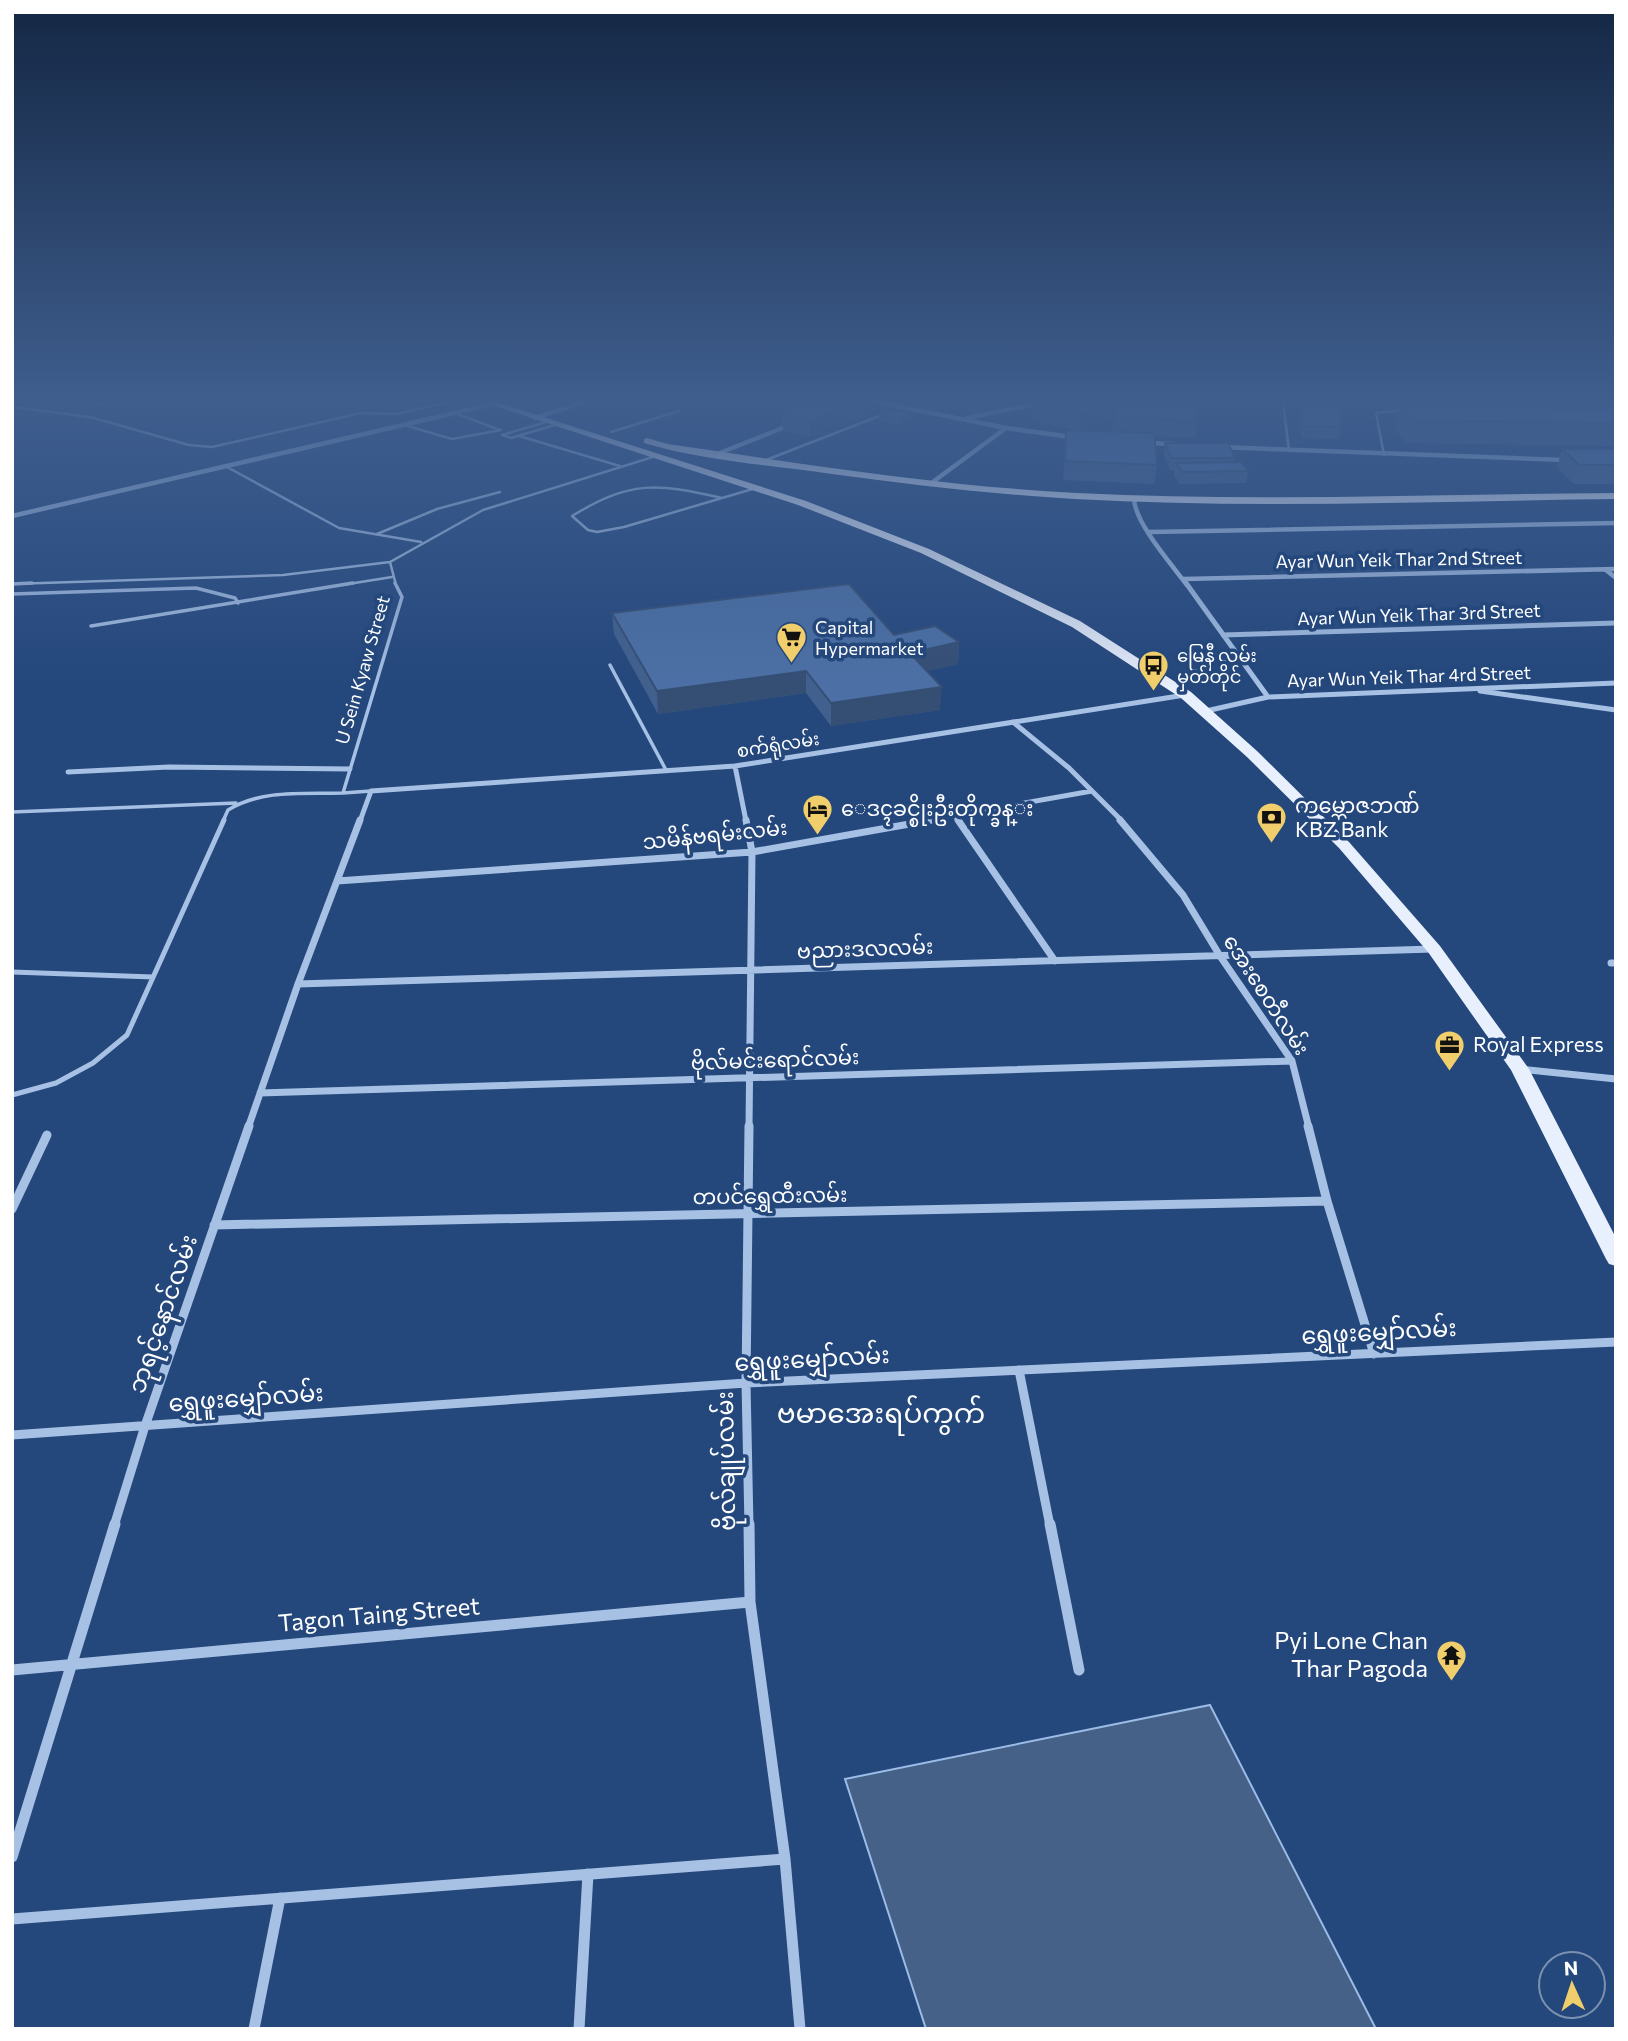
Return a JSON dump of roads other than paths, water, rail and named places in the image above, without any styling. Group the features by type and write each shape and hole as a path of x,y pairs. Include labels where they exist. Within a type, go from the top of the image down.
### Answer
{"main road":[{"path":"785,497 925,551 1076,624 1186,695 1206,711 1343,845 1434,949 1520,1069 1616,1259"},
{"path":"993,497 1134,503 1616,505"},
{"path":"1072,497 1134,503 1530,497"}],"street":[{"path":"12,516 94,497"},
{"path":"1134,503 1149,532 1268,697"},
{"path":"1149,532 1616,523"},
{"path":"1605,569 1616,578"},
{"name":"Ayar Wun Yeik Thar 2nd Street","path":"1184,579 1616,569"},
{"name":"Ayar Wun Yeik Thar 3rd Street","path":"1223,635 1616,623"},
{"name":"Ayar Wun Yeik Thar 4rd Street","path":"1206,711 1268,697 1616,683"},
{"path":"1462,688 1616,710"},
{"name":"စက်ရုံလမ်း","path":"371,791 735,766 1186,695"},
{"name":"အေးစေတီလမ်း","path":"1013,722 1069,768 1136,836 1183,894 1220,956 1292,1061 1327,1201 1374,1354"},
{"name":"ဗိုလ်ချုပ်လမ်း","path":"735,766 752,852 753,970 746,1383 750,1602 785,1859 800,2029"},
{"path":"68,772 169,767 350,769"},
{"name":"ဘုရင့်နောင်လမ်း","path":"12,1857 145,1426 298,984 371,791"},
{"name":"သမိန်ဗရမ်းလမ်း","path":"337,881 752,852 1092,792"},
{"path":"956,816 1055,961"},
{"name":"ဗညားဒလလမ်း","path":"298,984 1434,949"},
{"name":"ဗိုလ်မင်းရောင်လမ်း","path":"260,1093 1292,1061"},
{"path":"1520,1069 1616,1079"},
{"path":"12,1209 47,1135"},
{"name":"တပင်ရွှေထီးလမ်း","path":"214,1225 1327,1201"},
{"name":"ရွှေဖူးမျှော်လမ်း","path":"12,1435 746,1383 1616,1342"},
{"path":"1019,1370 1079,1670"},
{"name":"Tagon Taing Street","path":"12,1670 750,1602"},
{"path":"12,1919 785,1859"},
{"path":"579,2029 588,1874"},
{"path":"254,2029 280,1898"}],"lane":[{"path":"283,497 339,528 422,543"},
{"path":"377,534 437,509 481,497"},
{"path":"12,584 283,575 390,562 483,510 524,497"},
{"path":"606,497 572,516 588,530 597,532 722,498"},
{"name":"U Sein Kyaw Street","path":"343,793 402,597 390,562"},
{"path":"91,626 393,577"},
{"path":"12,594 196,588 235,598 238,603"},
{"path":"610,665 666,770"},
{"path":"12,812 236,803 250,798 371,791"},
{"path":"12,1095 56,1083 93,1063 127,1035 228,810 236,803"},
{"path":"12,972 153,977"}],"water":[{"path":"1210,1705 1376,2029 926,2029 845,1779"}],"place":[{"name":"Capital Hypermarket","path":"792,665"},
{"name":"မြေနီ လမ်း မှတ်တိုင်","path":"1154,693"},
{"name":"ေဒၚခင္စိုးဦးတိုက္ခန္း","path":"818,836"},
{"name":"ကမ္ဘောဇဘဏ် KBZ Bank","path":"1272,845"},
{"name":"Royal Express","path":"1450,1072"},
{"name":"Pyi Lone Chan Thar Pagoda","path":"1451,1682"}],"district":[{"name":"ဗမာအေးရပ်ကွက်","path":"881,1413"}]}
